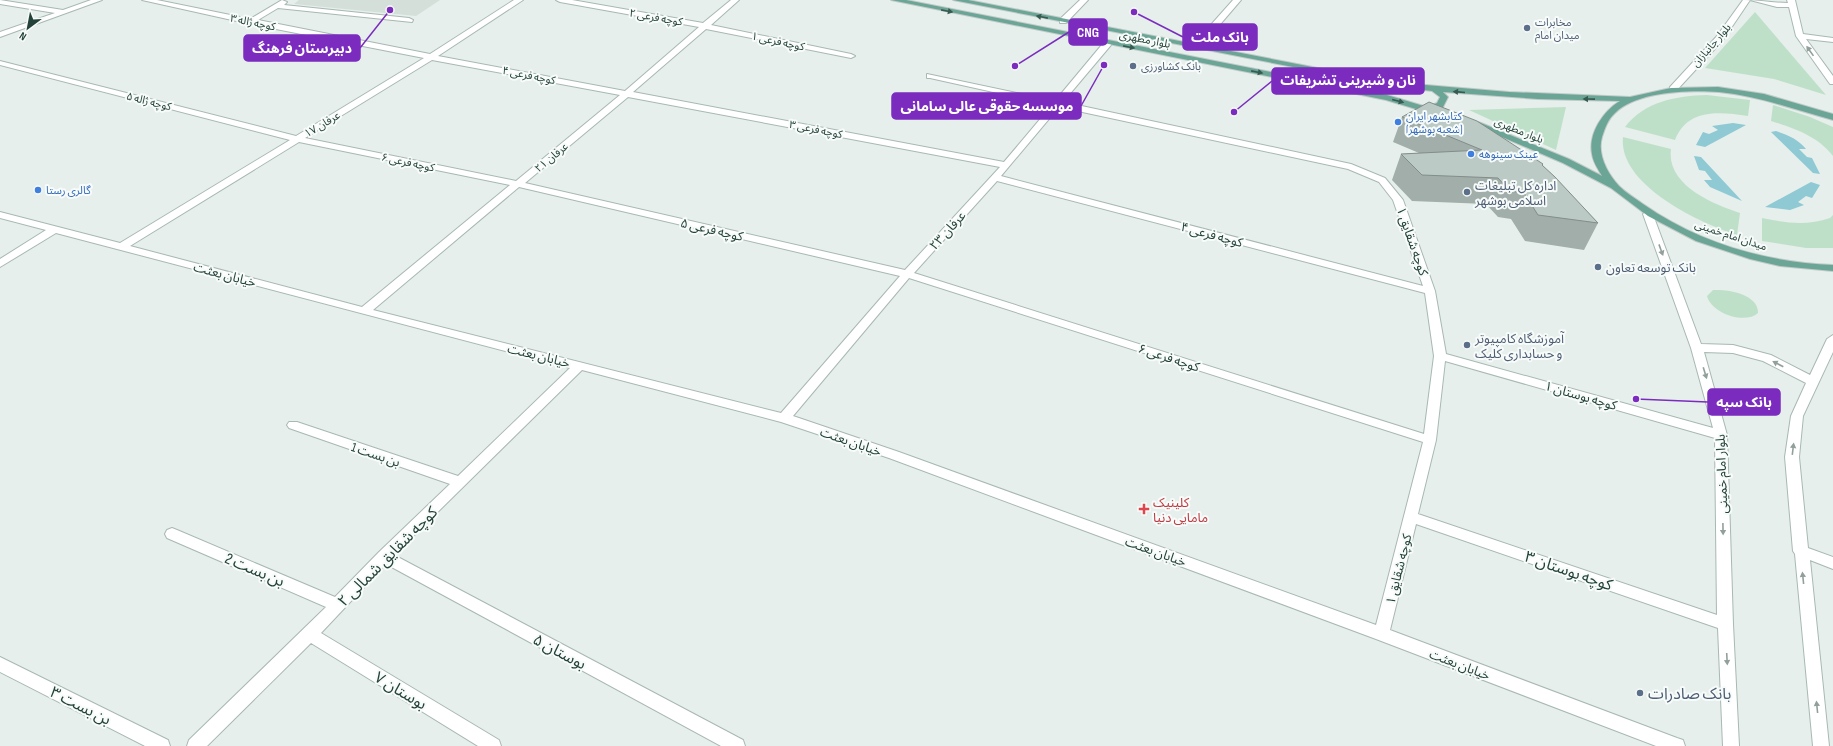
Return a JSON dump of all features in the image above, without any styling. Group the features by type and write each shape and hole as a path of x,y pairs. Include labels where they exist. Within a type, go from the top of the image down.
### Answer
{"main road":[{"name":"بلوار مطهری","path":"895,0 1387,98 1443,114"},
{"name":"بلوار مطهری","path":"957,0 1390,84 1434,89 1564,98 1628,99"},
{"path":"1428,109 1440,105 1444,98 1434,89"},
{"name":"میدان امام خمینی","path":"1833,118 1796,104 1748,93 1710,89 1672,89 1628,99 1608,113 1598,134 1596,156 1614,186 1648,214 1687,234 1729,250 1779,263 1818,268 1833,268"},
{"name":"بلوار مطهری","path":"1473,124 1566,161 1614,186"}],"street":[{"path":"0,35 98,0"},
{"name":"کوچه ژاله ۳","path":"146,0 250,22 432,57"},
{"path":"250,22 287,0"},
{"name":"عرفان ۱۷","path":"123,246 432,57 520,0"},
{"name":"کوچه فرعی ۲","path":"560,0 705,26"},
{"name":"عرفان ۲۱","path":"364,311 626,94 735,0"},
{"path":"1063,21 1084,0"},
{"path":"1196,47 1237,0"},
{"name":"بلوار جانبازان","path":"1672,89 1720,38 1747,0"},
{"path":"1754,0 1777,6 1791,3 1800,36 1833,82"},
{"path":"0,2 67,12"},
{"path":"276,6 409,20"},
{"name":"کوچه فرعی ۱","path":"705,26 851,56"},
{"path":"1800,36 1833,40"},
{"name":"عرفان ۲۳","path":"784,418 907,274 1006,165 1108,43"},
{"name":"کوچه فرعی ۴","path":"432,57 626,94"},
{"name":"کوچه ژاله ۵","path":"0,63 297,139"},
{"path":"930,76 1057,103"},
{"name":"کوچه فرعی ۳","path":"626,94 1006,165"},
{"name":"کوچه شقایق ۱","path":"1057,103 1350,167 1382,180 1398,200 1430,291 1440,356 1430,440 1382,634"},
{"name":"کوچه فرعی ۶","path":"297,139 518,184"},
{"name":"کوچه فرعی ۴","path":"994,178 1430,291"},
{"name":"کوچه فرعی ۵","path":"518,184 907,274"},
{"name":"بلوار امام خمینی","path":"1648,214 1697,348 1721,435 1731,746"},
{"name":"خیابان بعثت","path":"0,215 53,230 123,246 364,311 784,418 901,458 1382,634 1677,746"},
{"path":"0,264 53,230"},
{"name":"کوچه فرعی ۶","path":"907,274 1430,440"},
{"path":"1821,746 1800,551 1792,457 1797,416 1833,339"},
{"path":"1697,348 1733,349 1767,358 1813,381"},
{"name":"کوچه بوستان ۱","path":"1440,356 1721,435"},
{"name":"کوچه شقایق شمالی ۲","path":"195,746 310,634 384,556 579,366"},
{"name":"بن بست 1","path":"293,425 460,482"},
{"name":"کوچه بوستان ۳","path":"1412,517 1726,624"},
{"name":"بن بست 2","path":"172,534 338,605"},
{"path":"1800,551 1833,563"},
{"name":"بوستان ۵","path":"384,556 737,746"},
{"name":"بوستان ۷","path":"310,634 493,746"},
{"name":"بن بست ۳","path":"0,664 162,746"}],"shaded area":[{"path":"299,0 440,0 416,16 294,4"}],"green space":[{"path":"1755,12 1826,95 1774,79 1705,68"},
{"path":"1707,95 1750,100 1748,116 1716,113 1696,117 1688,122 1675,140 1625,127 1642,111 1662,102 1684,97"},
{"path":"1773,105 1810,117 1833,127 1833,156 1813,138 1797,130 1771,121"},
{"path":"1566,107 1556,150 1469,110"},
{"path":"1623,137 1671,149 1671,162 1676,173 1684,183 1705,198 1740,213 1737,235 1683,211 1664,200 1647,186 1634,171 1625,154"},
{"path":"1833,215 1833,248 1806,248 1762,241 1762,218 1805,223 1821,221 1830,218"},
{"path":"1713,290 1726,290 1748,297 1757,307 1758,313 1745,318 1721,312 1715,308 1707,296"}],"water":[{"path":"1733,123 1746,125 1705,147 1696,145 1703,132 1709,134 1718,130 1712,126"},
{"path":"1776,131 1785,134 1800,143 1806,149 1799,149 1807,157 1812,158 1820,174 1813,173 1771,132"},
{"path":"1694,156 1701,157 1742,201 1710,187 1704,180 1712,180 1705,171 1699,170"},
{"path":"1811,182 1820,185 1812,198 1806,196 1798,202 1804,205 1790,210 1765,207"}],"building":[{"path":"1429,102 1477,121 1543,164 1542,165 1598,223 1538,215 1524,193 1510,191 1498,178 1422,175 1401,154 1482,150 1402,117"}],"place":[{"name":"دبیرستان فرهنگ","path":"390,10"},
{"name":"بانک ملت","path":"1134,12"},
{"name":"مخابرات میدان امام","path":"1527,28"},
{"name":"موسسه حقوقی عالی سامانی","path":"1104,65"},
{"name":"CNG","path":"1015,66"},
{"name":"بانک کشاورزی","path":"1133,66"},
{"name":"نان و شیرینی تشریفات","path":"1234,112"},
{"name":"کتابشهر ایران (شعبه بوشهر)","path":"1398,122"},
{"name":"عینک سینوهه","path":"1471,154"},
{"name":"گالری رستا","path":"38,190"},
{"name":"اداره کل تبلیغات اسلامی بوشهر","path":"1467,192"},
{"name":"بانک توسعه تعاون","path":"1598,267"},
{"name":"آموزشگاه کامپیوتر و حسابداری کلیک","path":"1467,345"},
{"name":"بانک سپه","path":"1636,399"},
{"name":"کلینیک مامایی دنیا","path":"1144,509"},
{"name":"بانک صادرات","path":"1640,693"}]}
